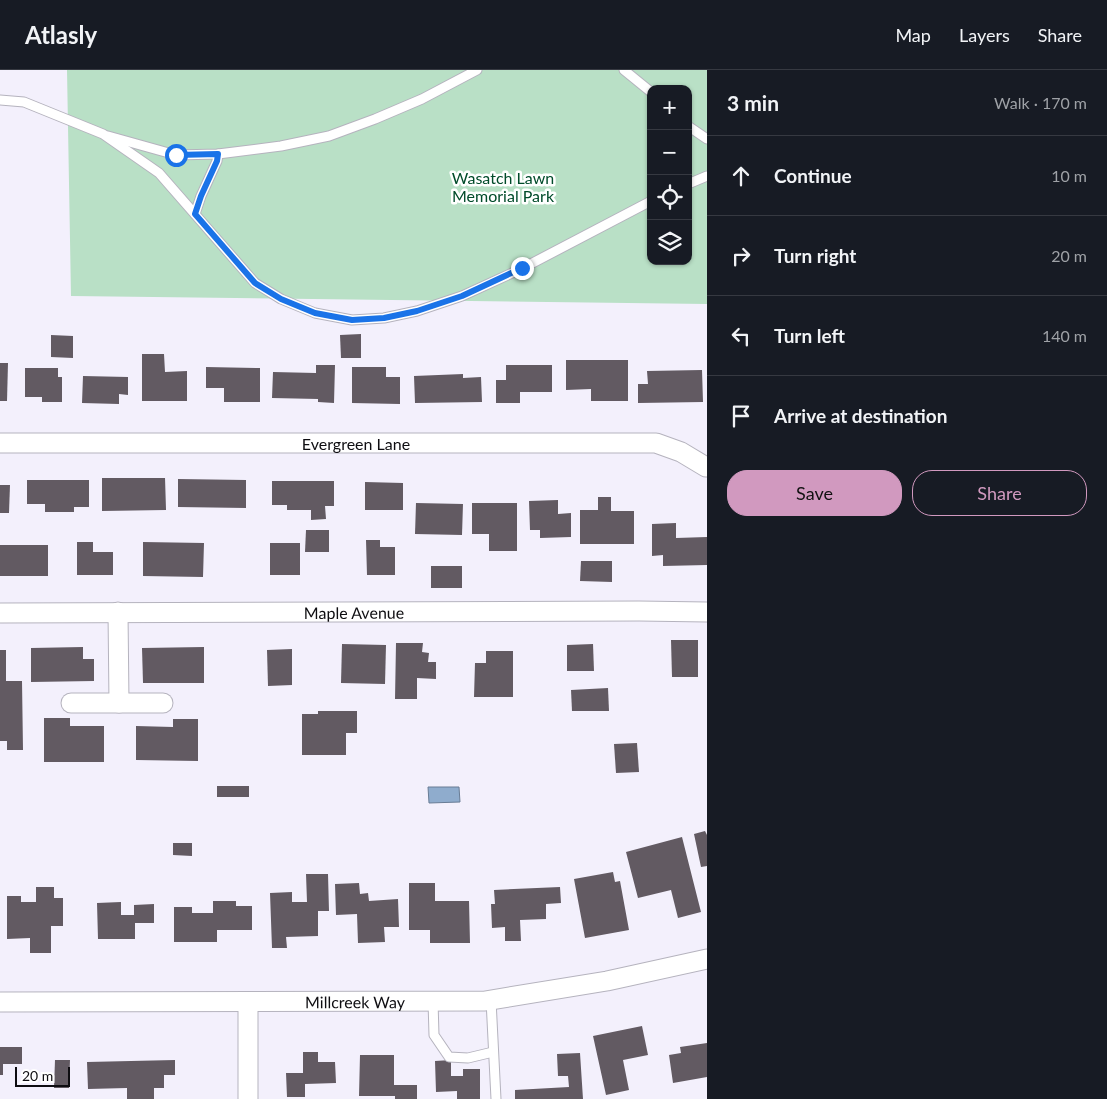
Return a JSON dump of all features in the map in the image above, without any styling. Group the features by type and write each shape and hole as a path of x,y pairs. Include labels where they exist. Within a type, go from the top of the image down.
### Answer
{"street":[{"name":"Evergreen Lane","path":"0,443 656,443 681,452 706,467"},
{"name":"Maple Avenue","path":"0,613 639,610 707,612"},
{"path":"118,612 119,702"},
{"path":"71,702 163,702"},
{"name":"Millcreek Way","path":"0,1002 491,1000 607,981 707,959"},
{"path":"248,1002 248,1099"}],"lane":[{"path":"0,100 24,102 103,134 176,155 218,154 280,146 329,136 422,99 477,70"},
{"path":"624,70 647,89"},
{"path":"692,129 707,139"},
{"path":"103,134 159,173 255,283 281,299 315,313 352,320 392,316 417,311 462,296 522,268 647,203"},
{"path":"195,214 217,161 218,154"},
{"path":"692,182 707,176"},
{"path":"491,1000 496,1099"},
{"path":"433,1001 434,1035 449,1057 468,1058 494,1052"}],"green space":[{"name":"Wasatch Lawn Memorial Park","path":"67,70 707,70 707,304 71,296"}],"water":[{"path":"428,787 459,787 460,802 429,803"}],"building":[{"path":"361,334 361,358 341,358 340,335"},
{"path":"51,335 73,336 73,358 51,357"},
{"path":"142,354 164,354 165,372 187,371 187,401 142,401"},
{"path":"566,360 628,360 628,401 591,401 591,389 566,390"},
{"path":"0,363 8,363 7,401 0,401"},
{"path":"316,365 335,365 334,403 318,402 318,399 272,398 273,372 316,373"},
{"path":"506,365 552,365 552,392 520,392 520,403 496,403 496,380 506,380"},
{"path":"206,367 260,368 260,402 224,402 224,388 206,388"},
{"path":"352,367 386,367 386,377 400,377 400,404 352,403"},
{"path":"25,368 58,368 58,377 62,377 62,402 42,402 42,397 25,397"},
{"path":"702,370 703,402 638,403 638,384 648,384 647,371"},
{"path":"463,374 463,378 481,377 482,402 415,403 414,376"},
{"path":"83,376 128,377 128,395 119,394 119,404 82,403"},
{"path":"102,478 165,478 166,510 102,511"},
{"path":"178,479 246,480 246,508 178,507"},
{"path":"27,480 89,480 89,507 74,507 74,512 45,512 45,504 27,504"},
{"path":"272,481 334,481 334,506 325,506 326,519 311,520 311,510 287,510 287,505 272,505"},
{"path":"365,482 403,483 403,510 365,510"},
{"path":"0,485 10,485 9,513 0,513"},
{"path":"598,497 611,497 611,511 634,511 634,544 580,544 580,510 598,510"},
{"path":"558,500 558,514 571,513 571,537 540,538 540,530 530,530 529,501"},
{"path":"416,503 463,504 462,535 415,534"},
{"path":"472,503 517,503 517,551 489,551 489,534 472,534"},
{"path":"676,523 676,538 707,537 707,565 663,566 663,555 652,556 652,524"},
{"path":"306,530 329,530 329,552 305,552"},
{"path":"366,540 380,540 380,547 395,547 395,575 367,575"},
{"path":"77,542 93,542 93,552 113,552 113,575 77,575"},
{"path":"143,542 204,543 203,577 143,576"},
{"path":"270,543 300,543 300,575 270,575"},
{"path":"0,545 48,545 48,576 0,576"},
{"path":"581,561 612,561 612,582 580,581"},
{"path":"431,566 462,566 462,588 431,588"},
{"path":"671,640 698,640 698,677 672,677"},
{"path":"396,643 423,643 422,652 429,653 428,662 436,662 436,679 417,678 417,699 395,699"},
{"path":"342,644 386,645 385,684 341,683"},
{"path":"593,644 594,671 567,671 567,645"},
{"path":"83,647 83,659 94,659 94,681 31,682 31,648"},
{"path":"204,647 204,683 143,683 142,648"},
{"path":"292,649 292,685 268,686 267,650"},
{"path":"0,650 6,650 6,681 22,681 23,750 7,750 7,741 0,741"},
{"path":"486,651 513,651 513,697 474,697 475,663 486,663"},
{"path":"608,688 609,711 572,711 571,690"},
{"path":"318,711 357,711 357,733 346,733 346,755 302,755 302,714 318,714"},
{"path":"44,718 70,718 70,726 104,726 104,762 44,762"},
{"path":"173,719 198,719 198,761 136,760 136,726 173,727"},
{"path":"637,743 639,772 616,773 614,744"},
{"path":"217,786 249,786 249,797 217,797"},
{"path":"705,831 707,835 707,866 701,867 694,834"},
{"path":"682,837 701,912 678,918 671,890 638,898 626,852"},
{"path":"173,843 192,843 192,856 173,855"},
{"path":"613,872 615,882 620,881 629,930 585,938 574,879"},
{"path":"306,874 328,874 329,911 318,911 318,936 286,937 287,948 272,948 270,893 292,892 292,902 307,902"},
{"path":"359,883 360,894 368,893 369,901 398,899 399,927 384,927 385,942 358,943 357,914 336,915 335,884"},
{"path":"409,883 435,883 435,901 469,901 470,943 430,943 430,930 409,930"},
{"path":"36,887 54,887 54,898 63,898 63,926 51,926 51,953 30,953 30,938 7,939 7,896 21,896 21,902 36,902"},
{"path":"560,887 561,903 546,904 546,919 520,920 521,941 505,941 505,927 492,928 491,904 495,904 494,890"},
{"path":"213,901 236,901 236,906 252,906 252,930 217,930 217,942 174,942 174,907 192,907 192,913 213,913"},
{"path":"121,902 121,915 134,915 134,905 154,904 154,923 135,923 135,939 98,939 97,903"},
{"path":"642,1026 648,1055 623,1060 629,1090 606,1095 593,1036"},
{"path":"707,1043 707,1077 673,1083 669,1055 681,1053 680,1047"},
{"path":"0,1047 22,1047 22,1064 3,1064 3,1075 0,1075"},
{"path":"303,1052 318,1052 318,1062 335,1062 336,1083 305,1084 305,1097 287,1097 286,1073 303,1073"},
{"path":"580,1053 583,1099 515,1099 515,1090 569,1087 568,1076 558,1076 557,1054"},
{"path":"360,1055 394,1055 394,1085 417,1085 417,1099 395,1099 395,1096 359,1096"},
{"path":"55,1060 70,1060 69,1088 54,1088"},
{"path":"175,1060 175,1075 164,1075 164,1088 154,1088 154,1099 127,1099 127,1088 88,1089 87,1062"},
{"path":"451,1060 451,1076 463,1076 463,1069 480,1069 480,1099 457,1099 457,1091 436,1092 435,1061"}],"route":[{"path":"176,155 218,154 210,180 201,196 195,214 255,283 281,299 315,313 352,320 384,318 417,311 462,296 522,268"}]}
